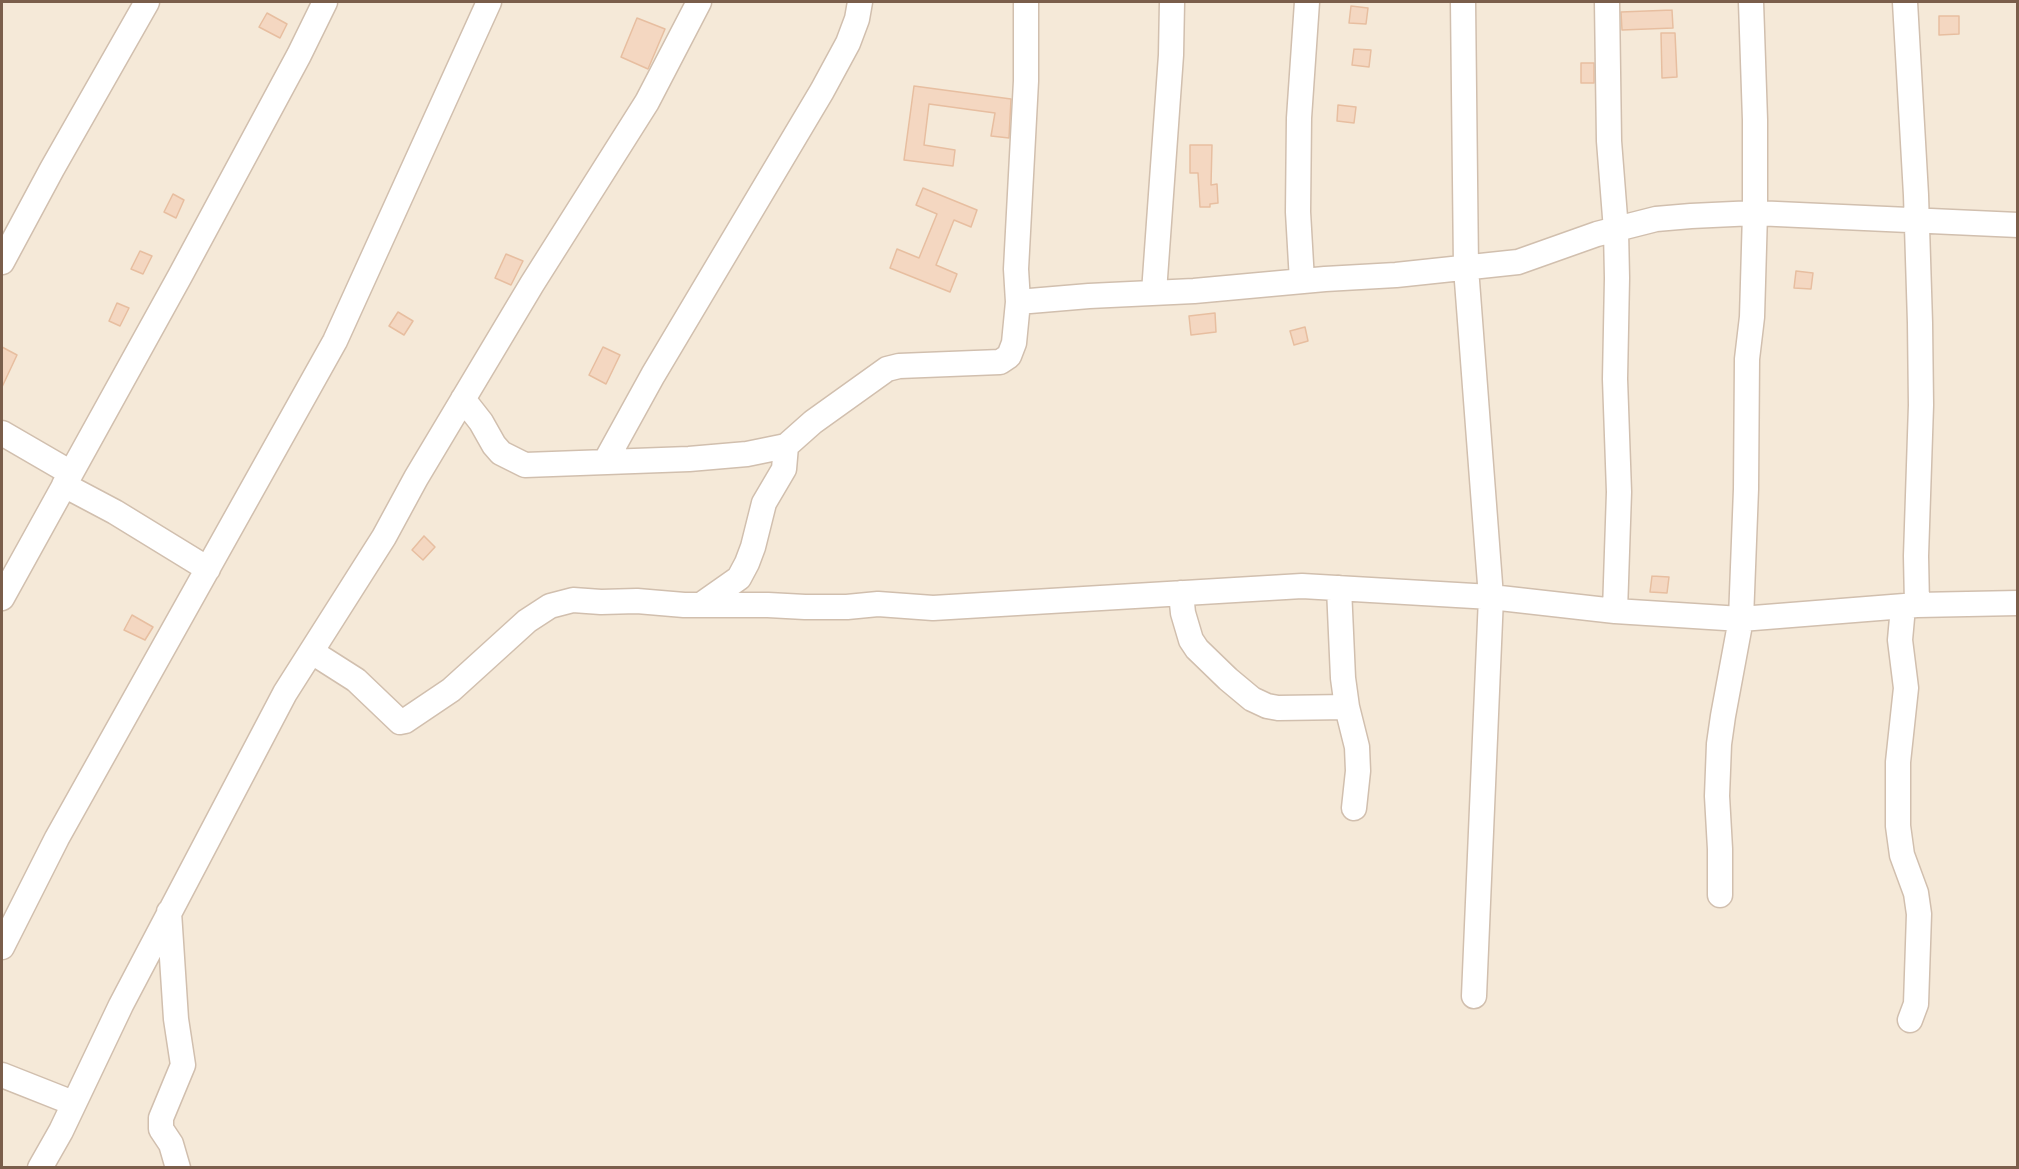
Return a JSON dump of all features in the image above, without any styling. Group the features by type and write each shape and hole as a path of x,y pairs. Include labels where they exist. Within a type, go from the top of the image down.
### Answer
{"street":[{"path":"2,262 147,2"},
{"path":"2,598 186,265 325,2"},
{"path":"2,947 57,838 335,341 489,2"},
{"path":"40,1167 61,1131 169,912 285,693 384,537 463,399 571,220 647,102 699,2"},
{"path":"605,462 652,375 822,91 848,43 857,19 860,2"},
{"path":"463,399 481,422 494,446 501,453 525,465 724,456 786,446 813,422 887,369 899,366 999,362 1009,356 1014,343 1018,302 1017,228 1026,81 1026,2"},
{"path":"1154,292 1171,55 1172,2"},
{"path":"1302,281 1298,212 1299,118 1306,2"},
{"path":"1463,2 1466,268 1491,597 1474,996"},
{"path":"1607,2 1609,141 1616,230 1615,380 1618,492 1616,611"},
{"path":"1720,895 1717,796 1719,744 1742,620 1747,359 1752,316 1755,213 1751,2"},
{"path":"1905,2 1916,195 1921,405 1916,556 1910,606 1900,640 1906,688 1898,762 1898,826 1902,855 1916,892 1919,914 1916,1004 1910,1020"},
{"path":"1018,302 1396,275 1518,262 1562,245 1656,219 1755,213 2018,225"},
{"path":"2,433 115,512 208,569"},
{"path":"740,604 739,578 753,547 764,503 784,469 786,446"},
{"path":"702,604 739,578"},
{"path":"312,652 356,680 400,722 405,721 451,690 527,621 550,606 573,600 847,608 878,604 933,608 1302,586 1491,597 1616,611 1742,620 1910,606 2018,603"},
{"path":"1340,588 1342,678 1357,747 1358,771 1354,807"},
{"path":"1181,593 1187,631 1197,649 1252,699 1278,708 1347,707"},
{"path":"169,912 176,1019 183,1065 161,1118 161,1129 171,1144 178,1167"},
{"path":"2,1075 73,1103"}],"shaded area":[{"path":"2,2 2017,2 2017,1167 2,1167"}],"building":[{"path":"1351,6 1368,8 1366,24 1349,23"},
{"path":"1672,10 1673,28 1622,30 1621,12"},
{"path":"267,13 287,24 280,38 259,27"},
{"path":"1939,16 1959,16 1959,34 1939,35"},
{"path":"637,18 665,29 648,69 621,57"},
{"path":"1661,33 1675,33 1677,77 1662,78"},
{"path":"1354,49 1371,50 1369,67 1352,65"},
{"path":"1581,63 1594,63 1594,83 1581,83"},
{"path":"914,86 1011,99 1009,138 991,136 995,113 929,104 924,145 955,150 953,166 904,160"},
{"path":"1338,105 1356,107 1354,123 1337,121"},
{"path":"1190,145 1212,145 1211,185 1217,184 1218,203 1210,204 1210,207 1200,207 1198,173 1190,173"},
{"path":"923,188 977,210 971,227 954,220 936,265 957,274 950,292 890,268 897,249 919,258 937,214 916,205"},
{"path":"173,194 184,200 176,218 164,212"},
{"path":"140,251 152,256 143,274 131,269"},
{"path":"506,254 523,261 511,285 495,278"},
{"path":"1796,271 1813,273 1811,289 1794,288"},
{"path":"117,303 129,308 120,326 109,321"},
{"path":"398,312 413,321 404,335 389,326"},
{"path":"1215,313 1216,332 1191,335 1189,316"},
{"path":"1305,327 1308,341 1294,345 1290,331"},
{"path":"2,347 17,355 2,387"},
{"path":"603,347 620,355 606,384 589,375"},
{"path":"424,536 435,547 423,560 412,550"},
{"path":"1652,576 1669,577 1667,593 1650,592"},
{"path":"132,615 153,627 145,640 124,630"}]}
